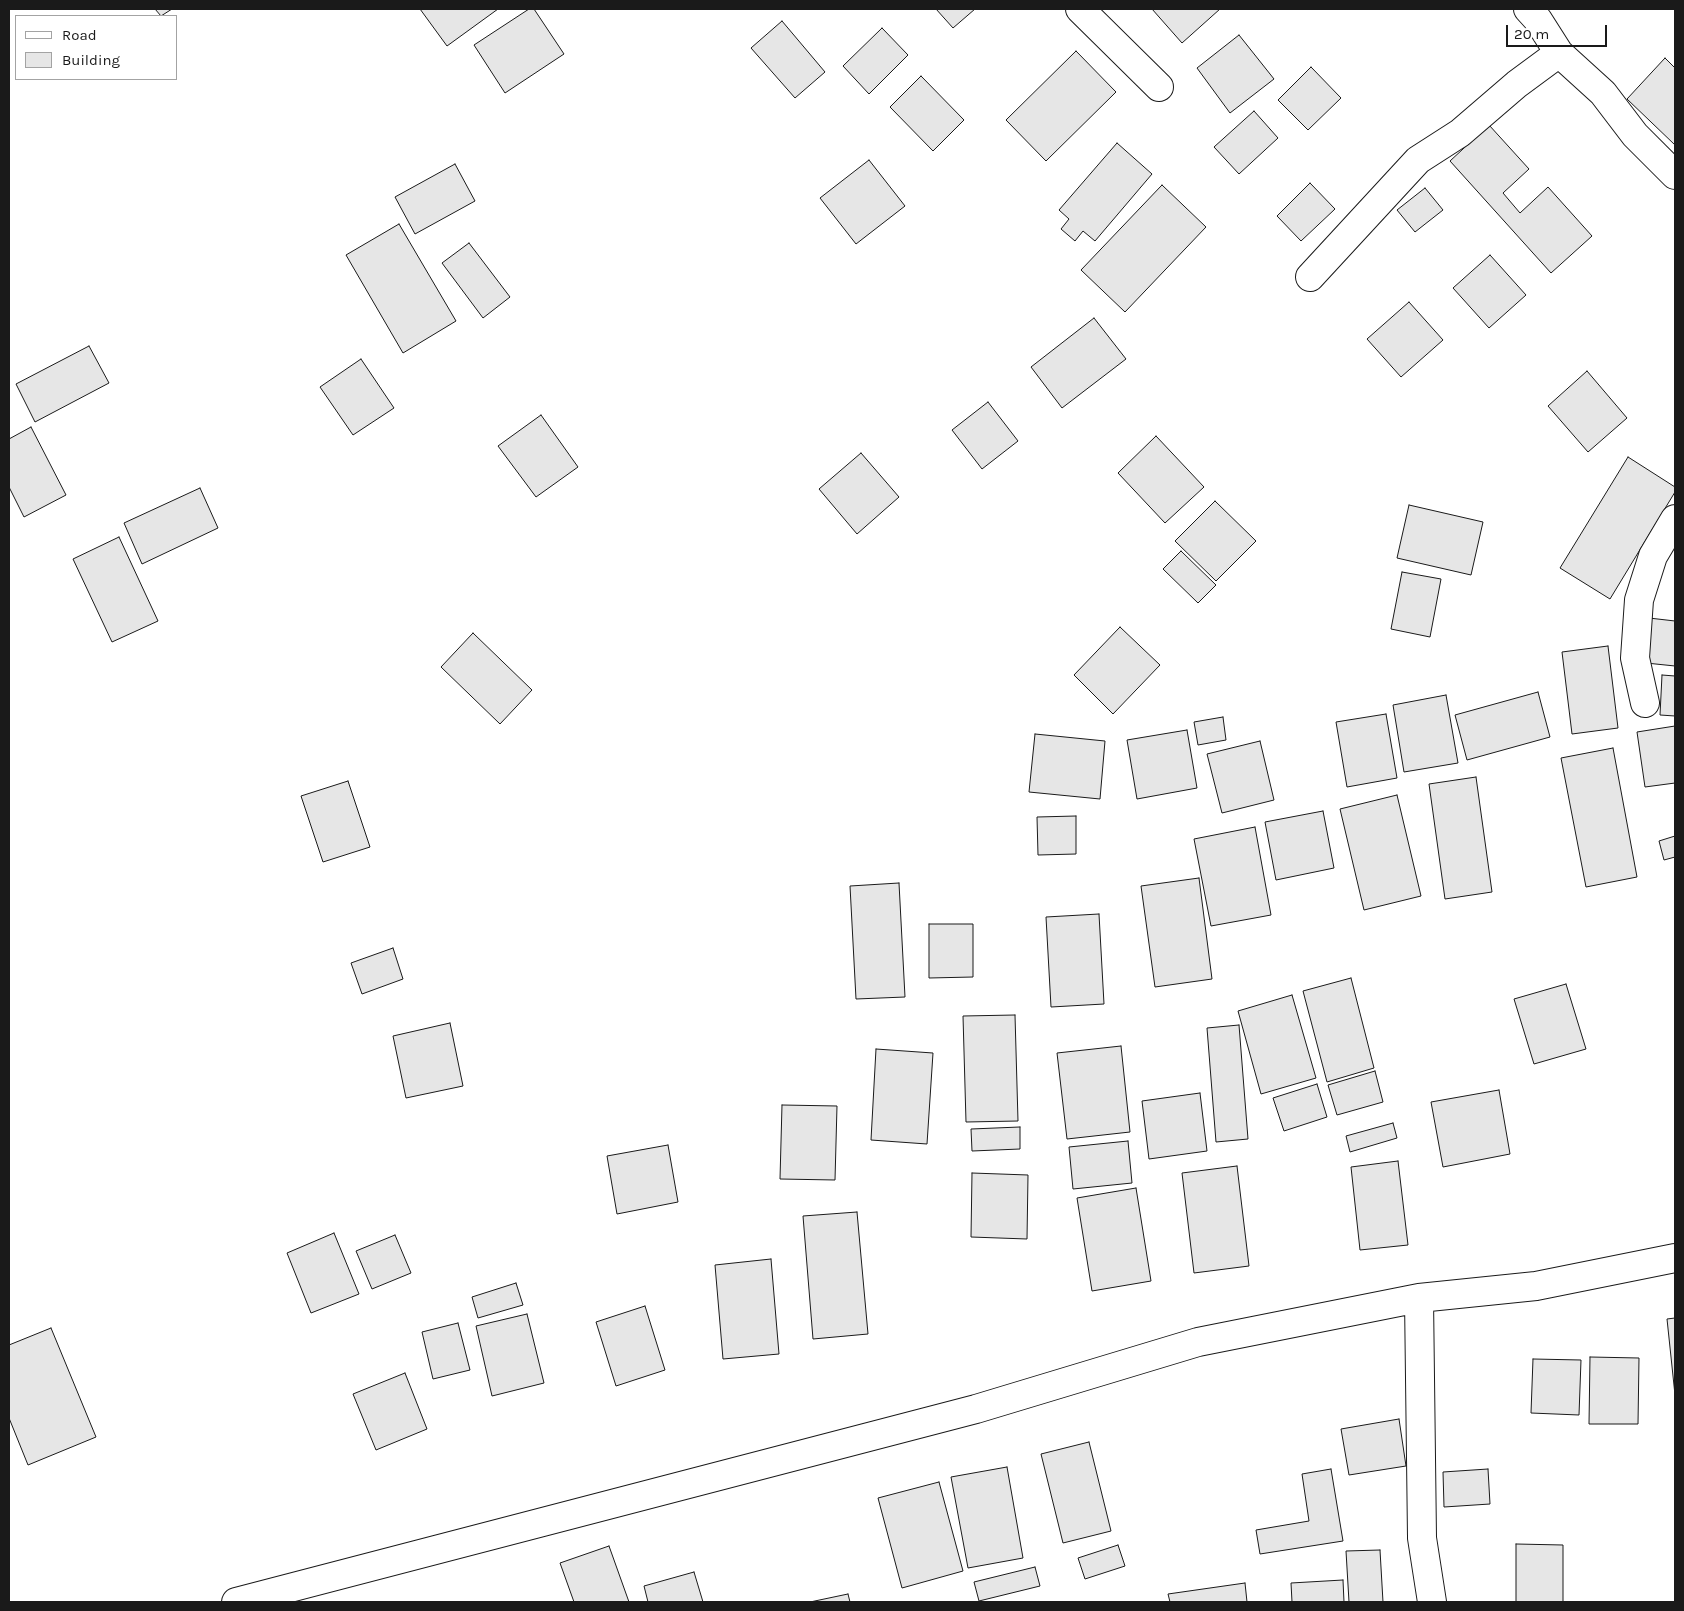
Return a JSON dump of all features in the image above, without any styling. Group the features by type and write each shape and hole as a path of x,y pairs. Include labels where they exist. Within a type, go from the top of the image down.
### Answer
{"street":[{"path":"1080,9 1159,87"},
{"path":"1528,9 1538,20 1559,53 1603,93 1635,135 1675,175"},
{"path":"1310,277 1418,160 1460,133 1517,84 1559,53"},
{"path":"1645,703 1635,658 1639,600 1653,556 1675,519"},
{"path":"236,1602 976,1410 1198,1342 1419,1298 1536,1286 1675,1258"},
{"path":"1419,1298 1422,1538 1432,1602"}],"building":[{"path":"155,9 172,9 163,15 160,15"},
{"path":"420,9 498,9 447,46"},
{"path":"529,9 534,9 564,54 505,93 474,45"},
{"path":"936,9 975,9 953,28"},
{"path":"1152,9 1220,9 1182,43"},
{"path":"782,21 825,72 795,98 751,48"},
{"path":"882,28 908,55 869,94 843,66"},
{"path":"1239,35 1274,79 1230,113 1197,68"},
{"path":"1076,51 1116,92 1046,161 1006,120"},
{"path":"1665,58 1675,68 1675,145 1627,99"},
{"path":"1311,67 1341,98 1308,130 1278,100"},
{"path":"921,76 964,120 933,151 890,107"},
{"path":"1254,111 1278,138 1239,174 1214,147"},
{"path":"1489,125 1529,169 1503,193 1520,213 1548,187 1592,236 1551,273 1450,161"},
{"path":"1117,143 1152,174 1095,241 1083,231 1075,241 1061,229 1069,219 1059,210"},
{"path":"869,160 905,206 856,244 820,198"},
{"path":"455,164 475,201 415,234 395,197"},
{"path":"1310,183 1335,209 1301,241 1277,216"},
{"path":"1162,185 1206,227 1125,312 1081,270"},
{"path":"1425,188 1443,210 1415,232 1397,210"},
{"path":"399,224 456,321 403,353 346,255"},
{"path":"469,243 510,297 483,318 442,263"},
{"path":"1490,255 1526,295 1489,328 1453,288"},
{"path":"1409,302 1443,340 1401,377 1367,339"},
{"path":"1094,318 1126,359 1062,408 1031,367"},
{"path":"89,346 109,383 35,422 16,384"},
{"path":"361,359 394,408 353,435 320,387"},
{"path":"1587,371 1627,418 1588,452 1548,406"},
{"path":"988,402 1018,441 982,469 952,430"},
{"path":"541,415 578,467 536,497 498,446"},
{"path":"31,427 66,495 24,517 9,487 9,439"},
{"path":"1156,436 1204,487 1165,523 1118,473"},
{"path":"861,453 899,497 857,534 819,489"},
{"path":"1628,457 1675,487 1675,492 1610,599 1560,568"},
{"path":"200,488 218,528 142,564 124,523"},
{"path":"1215,501 1256,541 1216,581 1175,541"},
{"path":"1409,505 1483,522 1471,575 1397,558"},
{"path":"119,537 158,621 112,642 73,559"},
{"path":"1181,551 1216,585 1198,603 1163,569"},
{"path":"1402,572 1441,579 1430,637 1391,629"},
{"path":"1649,618 1675,621 1675,666 1646,663"},
{"path":"1120,627 1160,665 1113,714 1074,675"},
{"path":"473,633 532,690 500,724 441,667"},
{"path":"1608,646 1618,728 1572,734 1562,652"},
{"path":"1662,675 1675,676 1675,716 1660,715"},
{"path":"1538,692 1550,737 1467,760 1455,715"},
{"path":"1446,695 1458,763 1404,772 1393,705"},
{"path":"1386,714 1397,778 1347,787 1336,722"},
{"path":"1223,717 1226,740 1198,745 1194,722"},
{"path":"1675,726 1675,783 1645,787 1637,732"},
{"path":"1187,730 1197,788 1137,799 1127,740"},
{"path":"1035,734 1105,741 1100,799 1029,792"},
{"path":"1260,741 1274,800 1222,813 1207,754"},
{"path":"1613,748 1637,877 1586,887 1561,758"},
{"path":"1476,777 1492,892 1445,899 1429,784"},
{"path":"348,781 370,847 323,862 301,796"},
{"path":"1397,795 1421,896 1364,910 1340,809"},
{"path":"1323,811 1334,868 1276,880 1265,822"},
{"path":"1076,816 1076,854 1038,855 1037,817"},
{"path":"1255,827 1271,915 1211,926 1194,839"},
{"path":"1675,836 1675,857 1664,860 1659,841"},
{"path":"1199,878 1212,979 1155,987 1141,886"},
{"path":"899,883 905,997 856,999 850,886"},
{"path":"1099,914 1104,1004 1051,1007 1046,917"},
{"path":"929,924 973,924 973,977 929,978"},
{"path":"393,948 403,979 362,994 351,963"},
{"path":"1351,978 1374,1068 1327,1082 1303,991"},
{"path":"1566,984 1586,1049 1534,1064 1514,999"},
{"path":"1292,995 1316,1078 1261,1094 1238,1011"},
{"path":"1015,1015 1018,1121 966,1122 963,1016"},
{"path":"450,1023 463,1086 406,1098 393,1036"},
{"path":"1239,1025 1248,1139 1216,1142 1207,1028"},
{"path":"1121,1046 1130,1132 1067,1139 1057,1053"},
{"path":"876,1049 933,1053 927,1144 871,1140"},
{"path":"1375,1071 1383,1102 1337,1115 1328,1085"},
{"path":"1317,1084 1327,1117 1284,1131 1273,1098"},
{"path":"1499,1090 1510,1154 1443,1167 1431,1102"},
{"path":"1200,1093 1207,1151 1149,1159 1142,1101"},
{"path":"782,1105 837,1106 835,1180 780,1179"},
{"path":"1393,1123 1397,1138 1350,1152 1346,1136"},
{"path":"1020,1127 1020,1149 972,1151 971,1129"},
{"path":"1128,1141 1132,1183 1073,1189 1069,1147"},
{"path":"668,1145 678,1202 617,1214 607,1156"},
{"path":"1398,1161 1408,1245 1360,1250 1351,1167"},
{"path":"1237,1166 1249,1266 1194,1273 1182,1173"},
{"path":"972,1173 1028,1175 1027,1239 971,1237"},
{"path":"1136,1188 1151,1281 1092,1291 1077,1198"},
{"path":"857,1212 868,1334 813,1339 803,1216"},
{"path":"334,1233 359,1294 311,1313 287,1253"},
{"path":"395,1235 411,1273 372,1289 356,1251"},
{"path":"771,1259 779,1354 723,1359 715,1265"},
{"path":"516,1283 523,1305 478,1318 472,1297"},
{"path":"645,1306 665,1370 616,1386 596,1322"},
{"path":"527,1314 544,1383 492,1396 476,1326"},
{"path":"1675,1318 1675,1395 1667,1319"},
{"path":"458,1323 470,1370 433,1379 422,1332"},
{"path":"51,1328 96,1437 28,1465 9,1418 9,1345"},
{"path":"1590,1357 1639,1358 1638,1424 1589,1424"},
{"path":"1533,1359 1581,1360 1579,1415 1531,1413"},
{"path":"405,1373 427,1429 376,1450 353,1394"},
{"path":"1399,1419 1406,1466 1349,1475 1341,1429"},
{"path":"1089,1442 1111,1531 1063,1543 1041,1454"},
{"path":"1007,1467 1023,1558 968,1568 951,1477"},
{"path":"1331,1469 1343,1541 1260,1554 1256,1530 1309,1521 1302,1474"},
{"path":"1488,1469 1490,1504 1444,1507 1443,1472"},
{"path":"939,1482 963,1571 902,1588 878,1498"},
{"path":"1516,1544 1563,1545 1563,1602 1516,1602"},
{"path":"1118,1545 1125,1566 1085,1579 1078,1558"},
{"path":"609,1546 629,1602 574,1602 560,1563"},
{"path":"1380,1550 1383,1602 1349,1602 1346,1551"},
{"path":"1035,1567 1040,1586 979,1601 974,1582"},
{"path":"694,1572 703,1602 648,1602 644,1586"},
{"path":"1343,1580 1344,1602 1292,1602 1291,1583"},
{"path":"1245,1583 1247,1602 1170,1602 1168,1594"},
{"path":"848,1594 850,1602 810,1602"}]}
